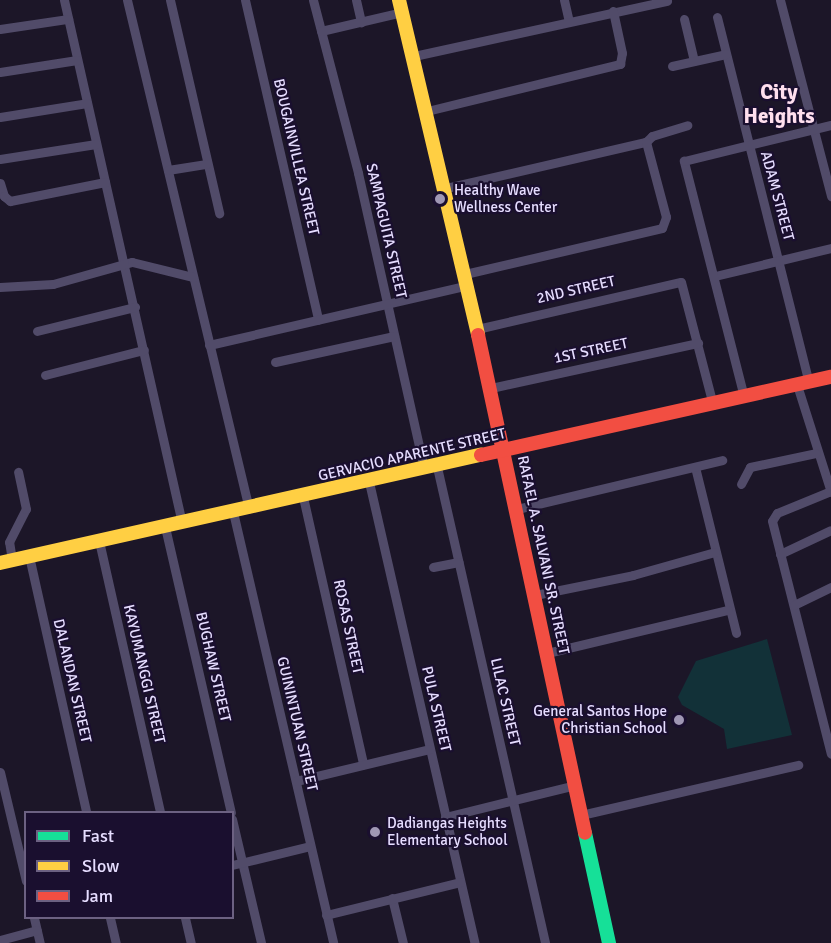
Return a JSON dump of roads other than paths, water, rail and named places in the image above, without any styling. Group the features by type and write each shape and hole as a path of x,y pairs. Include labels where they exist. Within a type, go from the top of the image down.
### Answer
{"street":[{"path":"64,0 135,307 182,524"},
{"path":"127,0 249,509"},
{"path":"170,0 219,213"},
{"name":"BOUGAINVILLEA STREET","path":"245,0 318,320"},
{"name":"SAMPAGUITA STREET","path":"313,0 393,336 431,468"},
{"path":"356,0 361,22"},
{"path":"564,0 569,21"},
{"path":"780,0 831,196"},
{"path":"414,56 613,11 668,1"},
{"path":"321,31 361,22 400,6"},
{"name":"RAFAEL A. SALVANI SR. STREET","path":"400,6 446,188 505,452 609,943"},
{"path":"427,111 620,64 623,59 613,11"},
{"name":"ADAM STREET","path":"717,17 779,261 816,453 831,492"},
{"path":"0,29 68,19"},
{"path":"684,19 694,61"},
{"path":"672,66 726,54"},
{"path":"0,72 77,60"},
{"path":"0,117 87,103"},
{"path":"446,188 646,142 652,136 687,125"},
{"path":"744,397 684,161 831,125"},
{"path":"209,345 387,304 466,279 665,225 646,142"},
{"path":"0,159 96,144"},
{"path":"168,170 207,164"},
{"path":"0,183 4,196 10,201 105,182"},
{"path":"715,276 831,248"},
{"path":"0,287 53,284 124,263 142,263 193,277"},
{"name":"2ND STREET","path":"477,329 681,282 698,343"},
{"path":"37,331 135,307"},
{"path":"275,362 393,336"},
{"path":"698,343 713,405"},
{"name":"1ST STREET","path":"490,388 698,343"},
{"path":"45,375 144,350"},
{"name":"GERVACIO APARENTE STREET","path":"6,561 505,452 831,377"},
{"path":"741,484 750,467 816,453"},
{"path":"517,509 722,460"},
{"path":"695,467 736,633"},
{"name":"LILAC STREET","path":"431,468 459,561 545,943"},
{"path":"6,561 9,542 26,509 18,472"},
{"name":"PULA STREET","path":"369,482 475,943"},
{"path":"831,492 772,516 831,754"},
{"name":"ROSAS STREET","path":"303,496 363,764"},
{"name":"GUININTUAN STREET","path":"233,512 333,943"},
{"name":"BUGHAW STREET","path":"165,527 231,811"},
{"path":"780,554 831,530"},
{"name":"KAYUMANGGI STREET","path":"99,541 160,811"},
{"path":"535,595 633,575 715,552"},
{"name":"DALANDAN STREET","path":"29,556 86,811"},
{"path":"433,567 459,561"},
{"path":"794,605 831,587"},
{"path":"547,653 729,610"},
{"path":"296,782 429,749"},
{"path":"581,815 798,765"},
{"path":"0,772 24,873"},
{"path":"445,817 575,785"},
{"path":"234,834 238,864 261,943"},
{"path":"238,864 310,846"},
{"path":"326,915 460,882"},
{"path":"392,898 403,943"},
{"path":"34,919 40,943"},
{"path":"110,919 116,943"},
{"path":"185,919 191,943"},
{"path":"0,940 37,930"}],"place":[{"name":"Healthy Wave Wellness Center","path":"440,199"},
{"name":"General Santos Hope Christian School","path":"679,720"},
{"name":"Dadiangas Heights Elementary School","path":"375,832"}],"district":[{"name":"City Heights","path":"779,104"}]}
